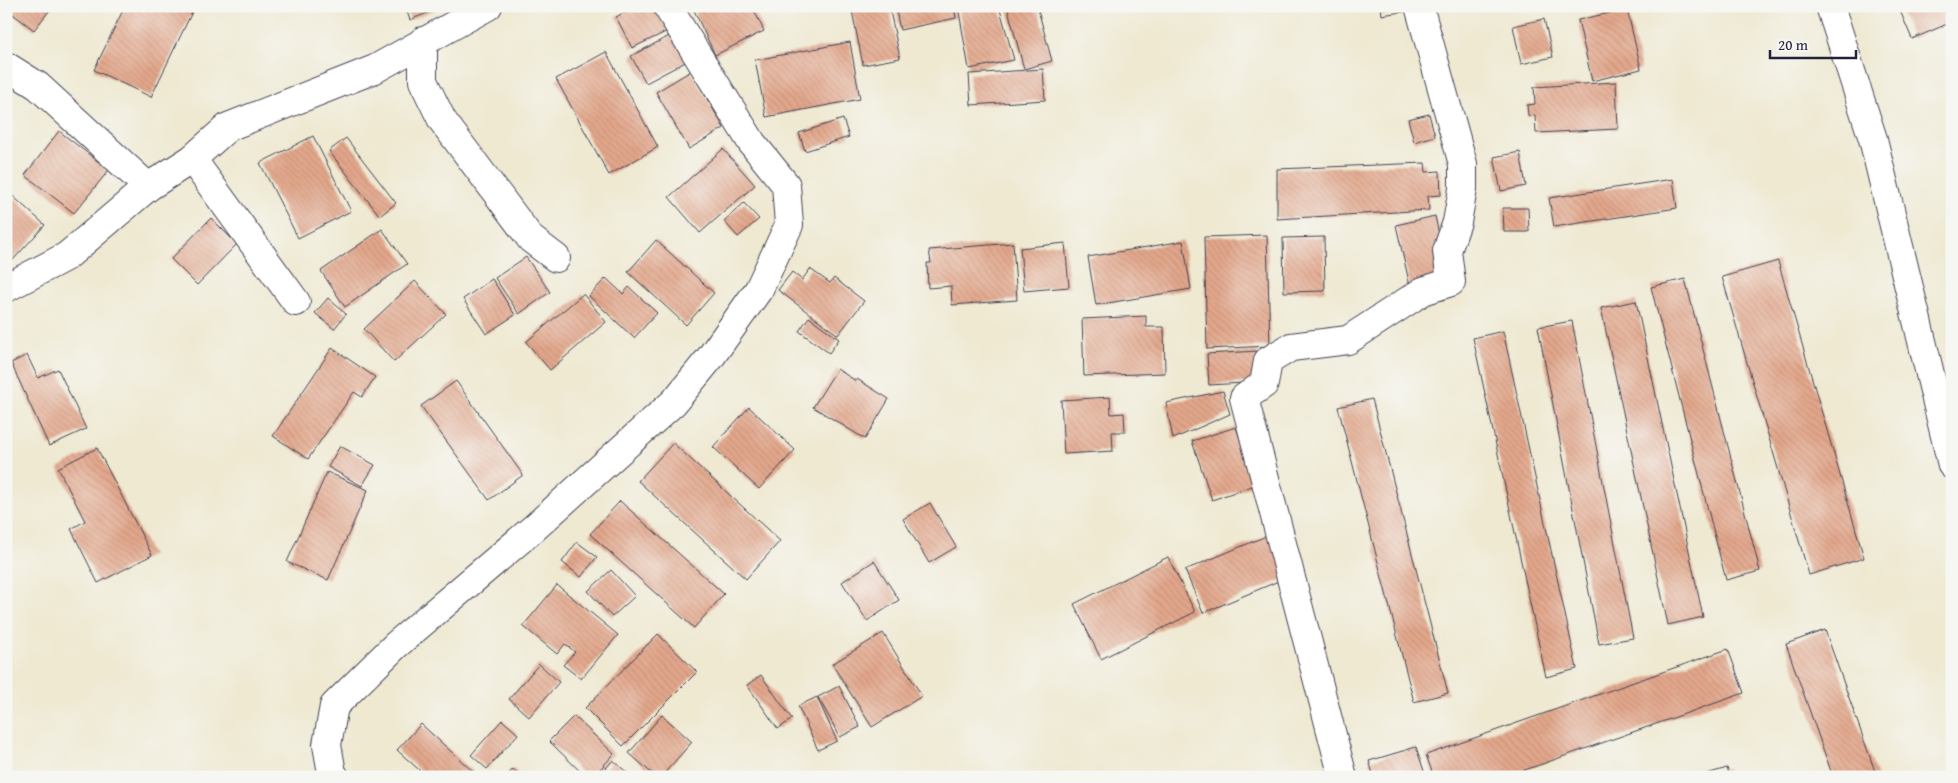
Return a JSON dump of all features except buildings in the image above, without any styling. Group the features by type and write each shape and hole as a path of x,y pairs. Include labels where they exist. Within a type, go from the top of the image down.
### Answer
{"street":[{"path":"6,288 67,256 148,187 192,159 228,128 375,69 488,6"},
{"path":"335,777 332,773 327,745 334,706 396,645 534,528 674,402 710,358 759,289 790,226 786,185 752,143 667,6"},
{"path":"1343,777 1244,398 1264,384 1268,361 1291,346 1348,340 1423,291 1451,282 1447,251 1457,222 1463,189 1463,164 1419,6"},
{"path":"1830,6 1873,139 1952,465"},
{"path":"423,41 423,81 442,120 531,239 556,258"},
{"path":"6,66 38,86 148,187"},
{"path":"192,159 296,302"}]}
